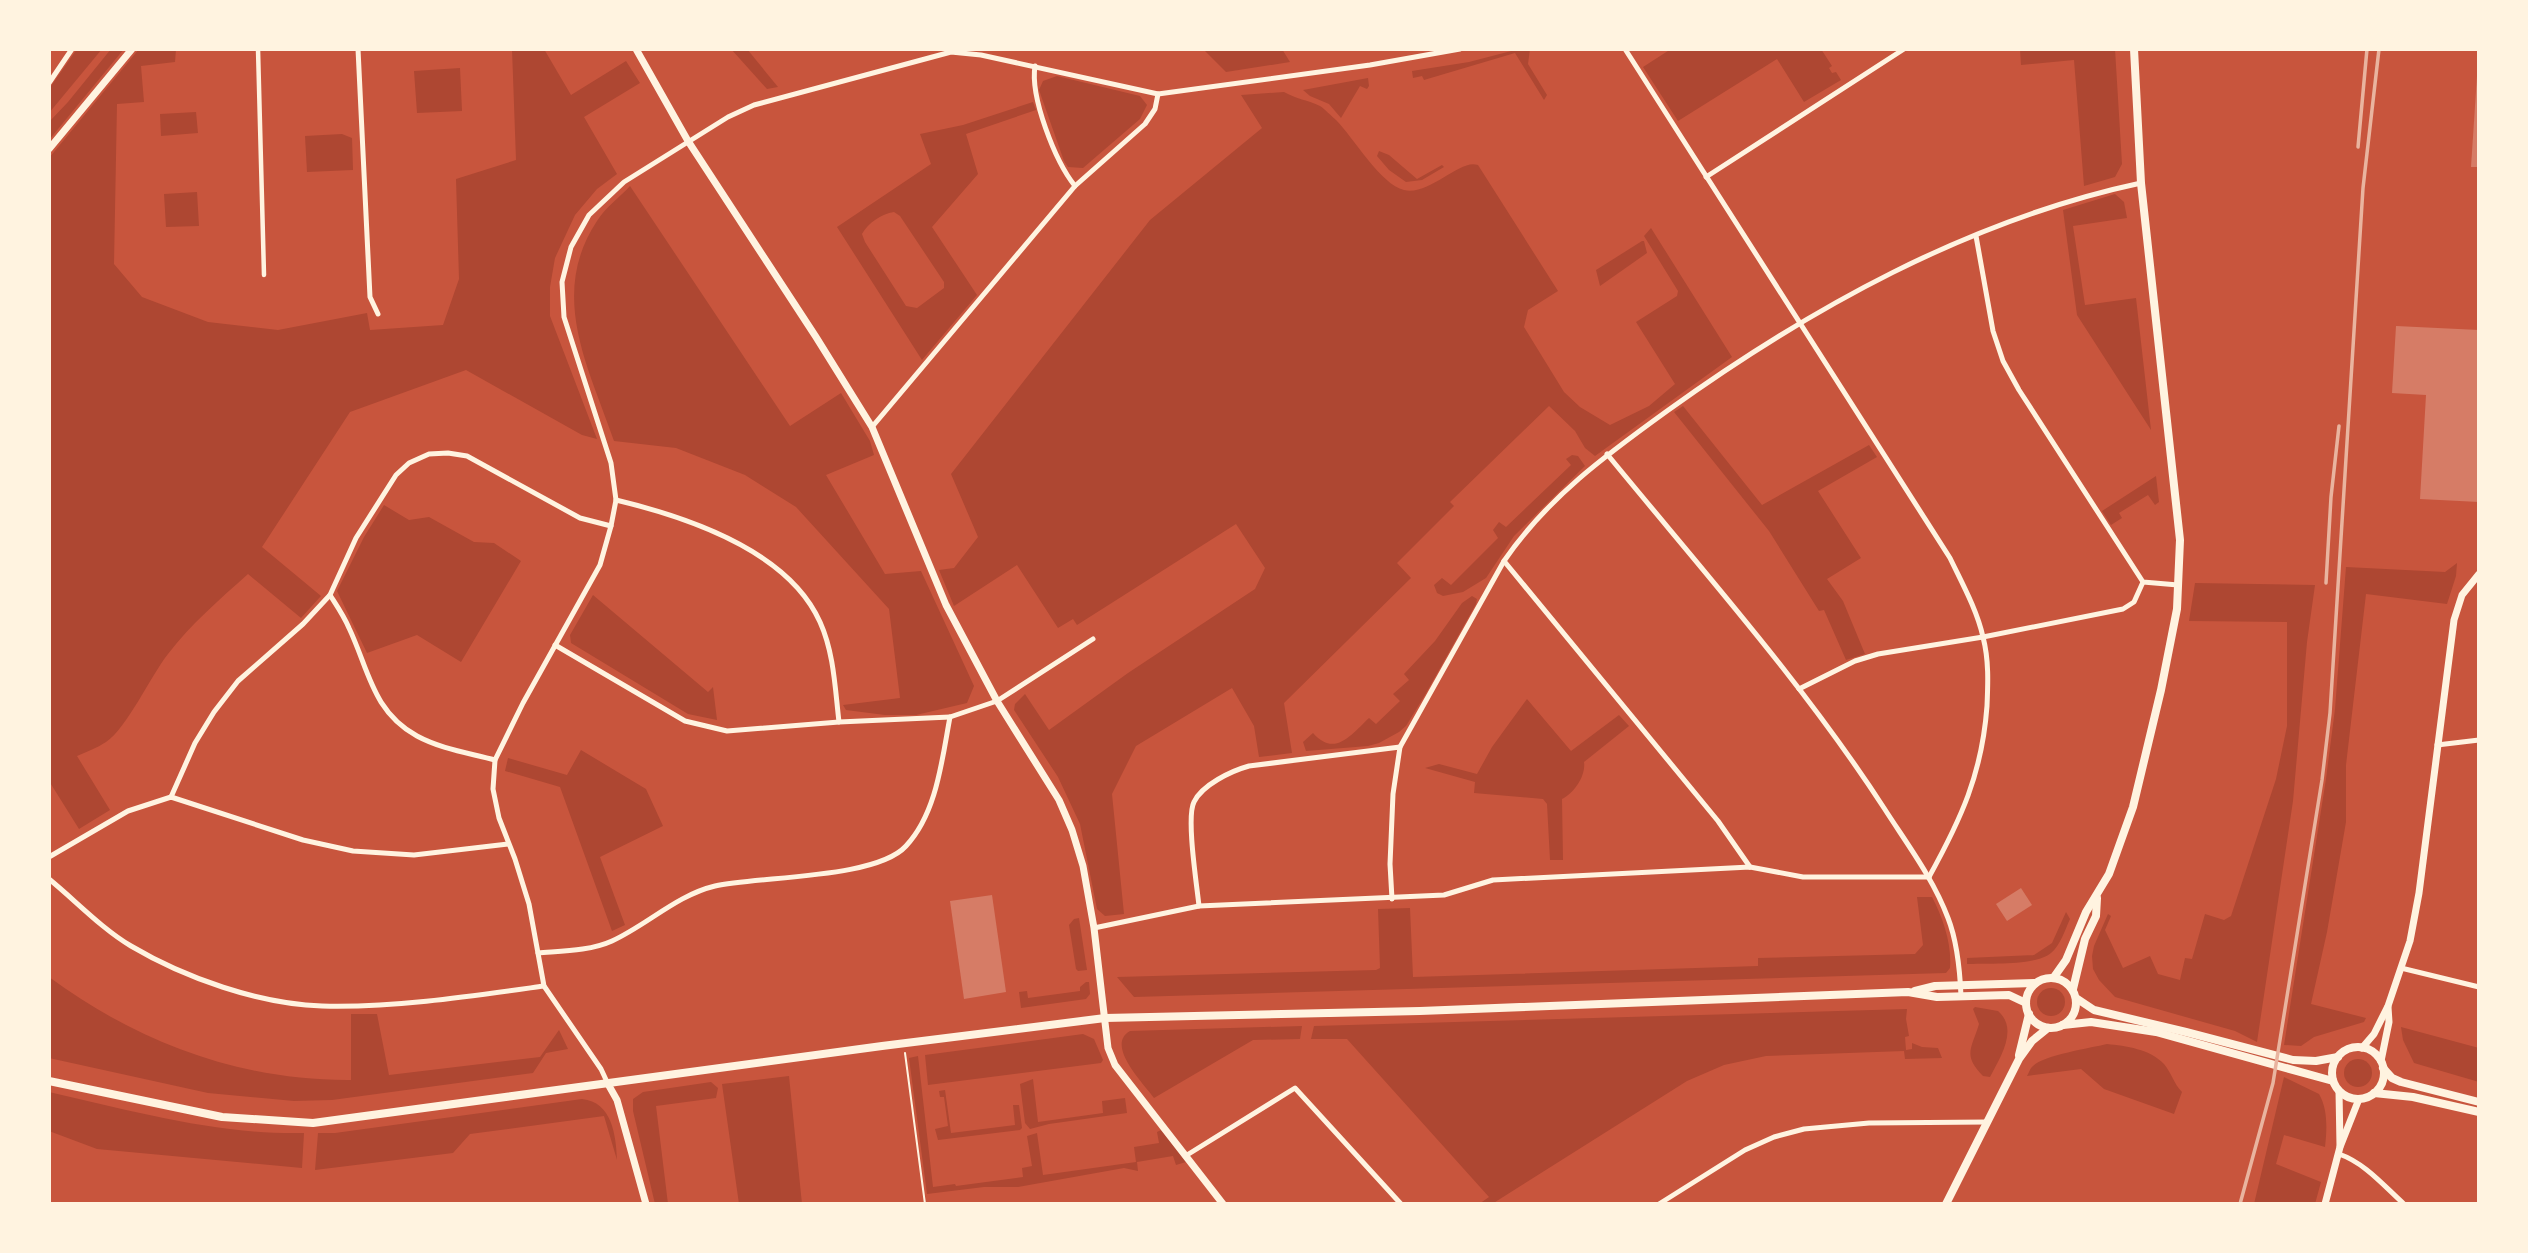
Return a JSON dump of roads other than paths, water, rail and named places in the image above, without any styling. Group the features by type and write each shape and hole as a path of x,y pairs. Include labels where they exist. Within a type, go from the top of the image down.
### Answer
{"main road":[{"path":"2054,977 2066,960 2086,912 2097,896 2116,856 2145,763 2177,609 2179,527 2141,183 2134,49"},
{"path":"2073,989 2085,939 2096,916 2097,896"},
{"path":"2019,1059 2029,1014 2026,1003 2030,989 2047,977 2068,983 2077,998 2094,1010 2293,1060 2316,1061 2338,1057"},
{"path":"49,1081 222,1117 313,1123 1105,1018 1420,1011 1908,992 1935,986 2035,983"},
{"path":"1908,992 1937,997 2009,995 2026,1003"},
{"path":"2063,1025 2074,1014 2077,998"},
{"path":"2029,1014 2040,1025 2048,1028"},
{"path":"1947,1204 2019,1059 2032,1041 2048,1028 2091,1022 2156,1032 2333,1081"},
{"path":"2479,1102 2392,1078 2376,1055 2362,1048 2348,1049 2333,1064 2333,1081 2339,1091 2352,1098 2359,1099 2374,1094 2413,1097 2479,1112"},
{"path":"2374,1094 2382,1081 2382,1065"}],"street":[{"path":"49,83 72,49"},
{"path":"49,149 132,49"},
{"path":"258,49 264,275"},
{"path":"358,49 370,297 378,314"},
{"path":"636,49 688,141 872,428 946,605 998,701 1059,800 1078,847 1094,928 1108,1048 1115,1065 1223,1204"},
{"path":"646,1204 617,1100 601,1069 544,986 529,904 499,818 494,789 495,760 523,703 600,565 616,500 611,463 564,317 562,290 565,267 589,215 624,182 728,117 754,105 951,52 981,55 1158,94 1370,65 1460,49"},
{"path":"1625,49 1950,558 1964,586 1983,637 1988,676 1983,746 1974,784 1965,806 1929,877"},
{"path":"1706,177 1904,49"},
{"path":"1035,66 1034,86 1053,149 1075,186"},
{"path":"872,428 1075,186 1145,124 1155,108 1158,94"},
{"path":"1392,899 1392,794 1400,747 1504,561 1540,515 1607,454 1738,361 1913,261 2065,203 2141,183"},
{"path":"1976,236 1993,331 2003,361 2045,433 2143,582"},
{"path":"171,796 195,743 214,712 238,681 303,624 330,595 356,538 396,475 409,463 429,454 467,456 580,518 611,526"},
{"path":"1607,454 1799,689 1859,770 1929,877 1949,921 1961,996"},
{"path":"616,500 654,509 694,523 741,545 777,568 802,593 820,621 831,656 839,722"},
{"path":"1504,561 1718,821 1750,867"},
{"path":"2362,1048 2374,1034 2388,1006 2410,941 2420,893 2454,620 2462,595 2479,574"},
{"path":"2143,582 2178,585"},
{"path":"1799,689 1855,661 1878,654 1983,637 2123,609 2134,602 2143,582"},
{"path":"330,595 350,629 374,694 392,719 418,736 495,760"},
{"path":"555,645 685,721 703,727 738,731 839,722 950,717 998,701 1093,639"},
{"path":"538,953 591,947 609,942 676,902 715,886 851,868 890,858 905,848 927,813 940,769 950,717"},
{"path":"2437,745 2479,740"},
{"path":"1199,906 1191,811 1198,794 1232,772 1249,766 1400,747"},
{"path":"49,857 128,811 171,796 303,840 353,851 414,855 508,844"},
{"path":"1094,928 1199,906 1444,895 1493,880 1750,867 1803,877 1929,877"},
{"path":"49,879 87,913 130,945 175,969 216,985 269,999 320,1006 376,1006 544,986"},
{"path":"2401,968 2479,987"},
{"path":"2382,1065 2389,1022 2388,1006"},
{"path":"1187,1155 1295,1088 1401,1204"},
{"path":"2339,1091 2340,1150"},
{"path":"2325,1204 2340,1150 2359,1099"},
{"path":"1659,1204 1745,1150 1774,1137 1804,1129 1869,1123 1987,1122"},
{"path":"2340,1150 2404,1204"}],"railway":[{"path":"2358,147 2367,49"},
{"path":"2240,1204 2273,1083 2322,780 2330,713 2363,188 2379,49"},
{"path":"2326,583 2331,497 2339,426"}]}
